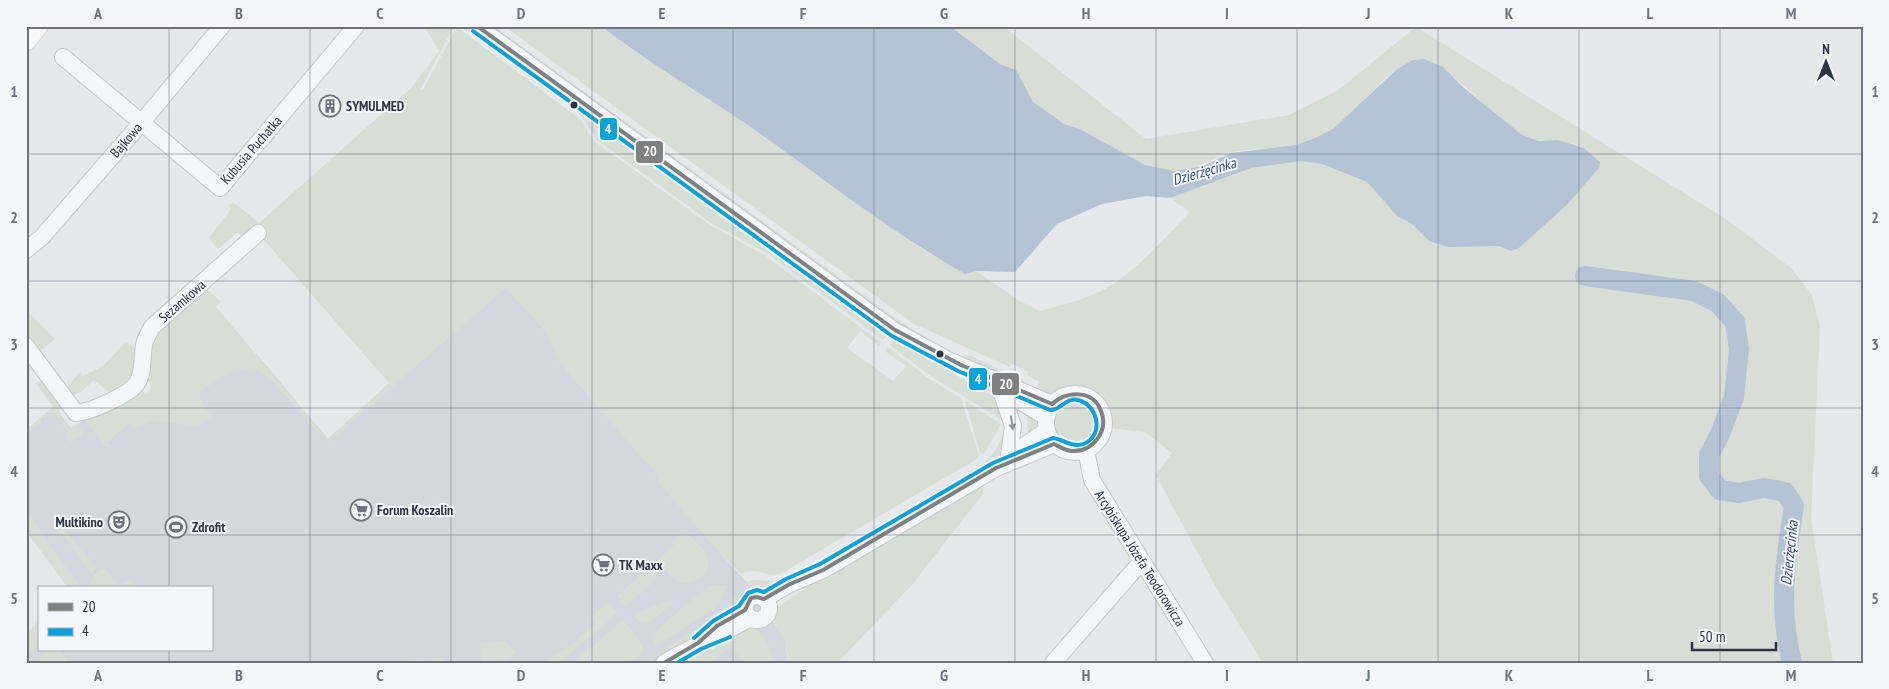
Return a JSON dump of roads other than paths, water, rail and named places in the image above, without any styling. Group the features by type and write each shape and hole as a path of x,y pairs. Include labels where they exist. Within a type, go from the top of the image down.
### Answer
{"main road":[{"path":"26,40 37,26"}],"street":[{"name":"Bajkowa","path":"26,250 42,237 222,26"},
{"name":"Kubusia Puchatka","path":"63,57 220,188 356,26"},
{"path":"477,26 874,316 917,345 948,360 1001,391 1050,424 1073,452 1086,450 1101,435 1104,422 1100,408 1090,398 1077,394 1064,396 1050,424 996,468 823,570 788,585 766,604 763,618 757,620 747,614 722,634 698,643 664,663"},
{"name":"Sezamkowa","path":"26,346 76,414 115,399 130,390 138,382 145,341 152,327 258,233"},
{"path":"948,360 1050,424"},
{"path":"1001,391 1013,426 1009,456"},
{"path":"996,468 1050,424"},
{"name":"Arcybiskupa Józefa Teodorowicza","path":"1086,450 1092,480 1205,663"},
{"path":"1053,663 1142,561"}],"water":[{"path":"601,26 950,26 1000,64 1016,70 1033,102 1064,124 1080,129 1145,165 1174,171 1203,166 1231,153 1296,145 1315,138 1333,129 1397,69 1413,60 1424,59 1443,67 1464,88 1522,135 1539,141 1558,140 1584,148 1600,162 1599,168 1567,205 1519,248 1511,251 1498,246 1448,247 1429,241 1412,224 1397,216 1367,182 1322,164 1301,161 1251,168 1170,198 1146,196 1102,204 1057,224 1015,272 976,271 965,274 909,240 749,126"}],"waterway":[{"name":"Dzierżęcinka","path":"1585,276 1694,291 1718,303 1735,322 1739,349 1734,397 1720,434 1709,455 1709,476 1720,490 1739,493 1764,488 1785,492 1794,506 1784,585 1785,623 1792,663"}],"place":[{"name":"SYMULMED","path":"330,106"},
{"name":"Forum Koszalin","path":"361,510"},
{"name":"Multikino","path":"119,522"},
{"name":"Zdrofit","path":"176,527"},
{"name":"TK Maxx","path":"603,565"}]}
